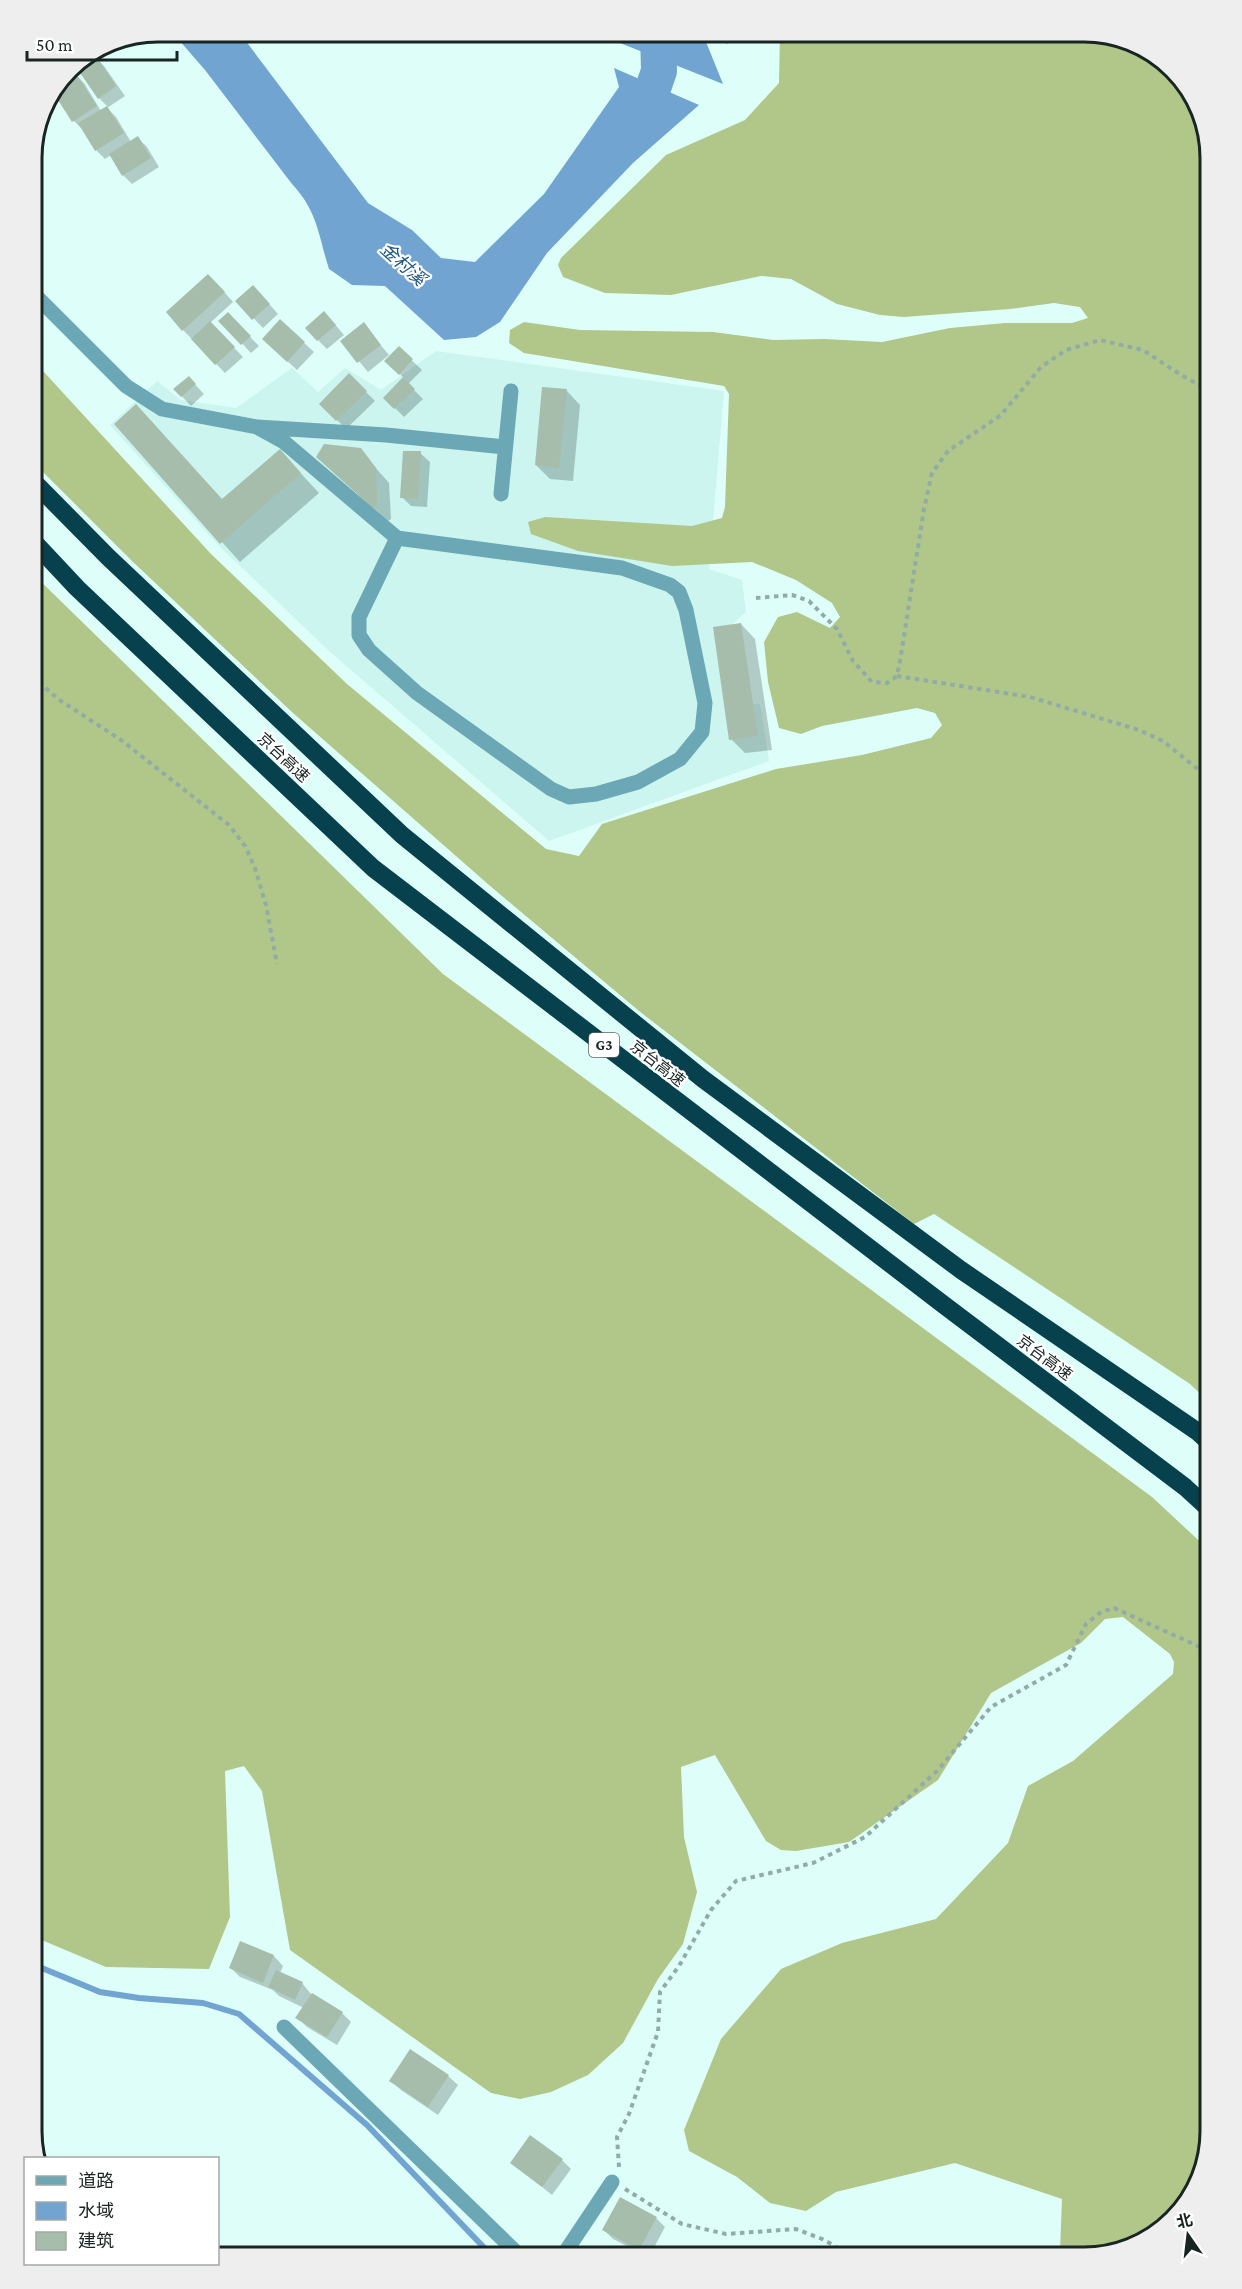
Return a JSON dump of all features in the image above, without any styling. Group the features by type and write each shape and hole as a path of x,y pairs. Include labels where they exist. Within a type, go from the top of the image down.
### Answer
{"highway":[{"name":"京台高速","path":"42,490 116,565 420,850 703,1079 961,1270 1200,1434"},
{"name":"京台高速","path":"42,551 77,588 373,868 879,1256 1176,1480 1200,1501"}],"street":[{"path":"42,302 126,386 162,409 257,427 386,435 505,447"},
{"path":"501,494 511,391"},
{"path":"257,427 284,442 397,538 622,568 670,585 679,592 686,610 705,704 702,732 680,759 638,783 596,794 569,797 551,789 417,693 369,650 359,635 359,616 397,538"},
{"path":"284,2027 511,2247"},
{"path":"569,2247 612,2182"}],"path":[{"path":"897,676 932,473 948,451 1001,415 1041,367 1066,350 1100,340 1143,350 1200,385"},
{"path":"756,598 792,595 809,601 837,629 853,661 872,682 887,683 897,676 1030,697 1139,730 1163,741 1200,771"},
{"path":"42,685 58,699 121,740 229,825 245,846 255,868 266,904 277,964"},
{"path":"836,2247 796,2229 726,2234 682,2224 612,2182 620,2164 617,2137 629,2114 658,2032 660,1992 679,1966 711,1910 736,1881 813,1863 866,1837 937,1771 992,1707 1066,1665 1086,1624 1101,1612 1114,1608 1200,1648"}],"shaded area":[{"path":"436,351 724,391 709,569 742,580 746,612 727,629 742,704 760,704 769,761 549,841 328,650 218,545 110,425 157,381 181,400 236,408 292,368 318,392 345,368 381,390"}],"green space":[{"path":"780,42 1092,42 1129,51 1155,66 1176,87 1191,113 1196,128 1200,150 1200,1394 1190,1384 934,1214 914,1224 639,1011 489,885 293,713 132,561 42,471 42,370 211,554 347,684 546,849 579,856 602,824 776,769 862,755 931,738 942,725 935,713 917,708 822,726 801,734 779,728 768,682 764,642 778,617 797,612 830,628 840,617 832,603 796,580 752,562 672,566 578,551 531,534 528,522 545,517 692,526 722,518 725,507 729,394 724,386 524,353 509,343 510,330 524,322 580,330 713,332 773,340 824,339 882,342 950,328 1005,323 1072,323 1088,318 1080,307 1054,303 1010,309 904,317 880,315 837,304 791,279 761,276 671,295 605,293 563,277 558,265 561,258 666,155 745,120 779,83"},
{"path":"42,583 443,974 1152,1497 1200,1542 1199,2146 1188,2182 1173,2205 1158,2205 1158,2220 1129,2238 1092,2247 1060,2247 1062,2199 955,2163 836,2192 806,2211 770,2203 737,2177 689,2151 684,2130 721,2039 781,1969 842,1943 936,1919 1008,1843 1028,1786 1073,1761 1173,1674 1174,1662 1170,1654 1123,1617 1105,1619 1081,1643 991,1693 938,1780 849,1842 796,1851 781,1850 766,1841 715,1755 681,1767 684,1837 697,1892 683,1944 658,1979 623,2043 588,2075 551,2092 520,2099 491,2093 290,1950 262,1791 244,1766 225,1771 230,1917 209,1969 106,1967 42,1940"}],"water":[{"path":"181,42 247,42 368,203 412,230 441,258 475,262 544,194 619,87 614,68 699,105 633,163 547,253 500,322 476,337 444,340 385,286 352,285 329,269 316,224 301,194"},
{"path":"618,42 706,42 723,84"}],"building":[{"path":"98,59 116,86 98,99 80,72"},
{"path":"77,75 97,106 72,122 58,100"},
{"path":"107,106 124,133 95,151 78,123"},
{"path":"138,136 151,158 122,176 109,154"},
{"path":"208,274 225,292 182,331 166,312"},
{"path":"253,285 270,304 252,320 235,301"},
{"path":"324,311 336,325 317,341 305,328"},
{"path":"228,312 251,336 241,345 218,321"},
{"path":"280,319 305,342 287,362 262,339"},
{"path":"210,321 235,347 215,365 191,339"},
{"path":"364,322 381,345 357,363 340,341"},
{"path":"399,346 413,359 399,375 384,361"},
{"path":"349,373 367,391 336,421 319,404"},
{"path":"189,376 196,384 181,397 173,389"},
{"path":"403,377 415,389 394,409 383,398"},
{"path":"542,387 567,389 559,468 535,465"},
{"path":"136,404 222,499 280,449 301,473 220,544 114,424"},
{"path":"324,444 361,448 376,468 377,504 373,508 316,457"},
{"path":"403,451 421,451 418,499 400,498"},
{"path":"741,623 758,736 729,740 713,627"},
{"path":"240,1941 274,1955 263,1983 229,1968"},
{"path":"276,1970 303,1982 295,2000 268,1987"},
{"path":"312,1993 343,2012 327,2037 295,2018"},
{"path":"410,2049 449,2075 428,2107 389,2081"},
{"path":"530,2135 563,2159 542,2187 510,2163"},
{"path":"620,2197 657,2217 641,2247 633,2247 602,2230"}],"waterway":[{"name":"金村溪","path":"627,127 649,100 659,71 658,42"},
{"path":"42,1968 100,1992 139,1998 203,2003 239,2014 367,2125 483,2247"}]}
